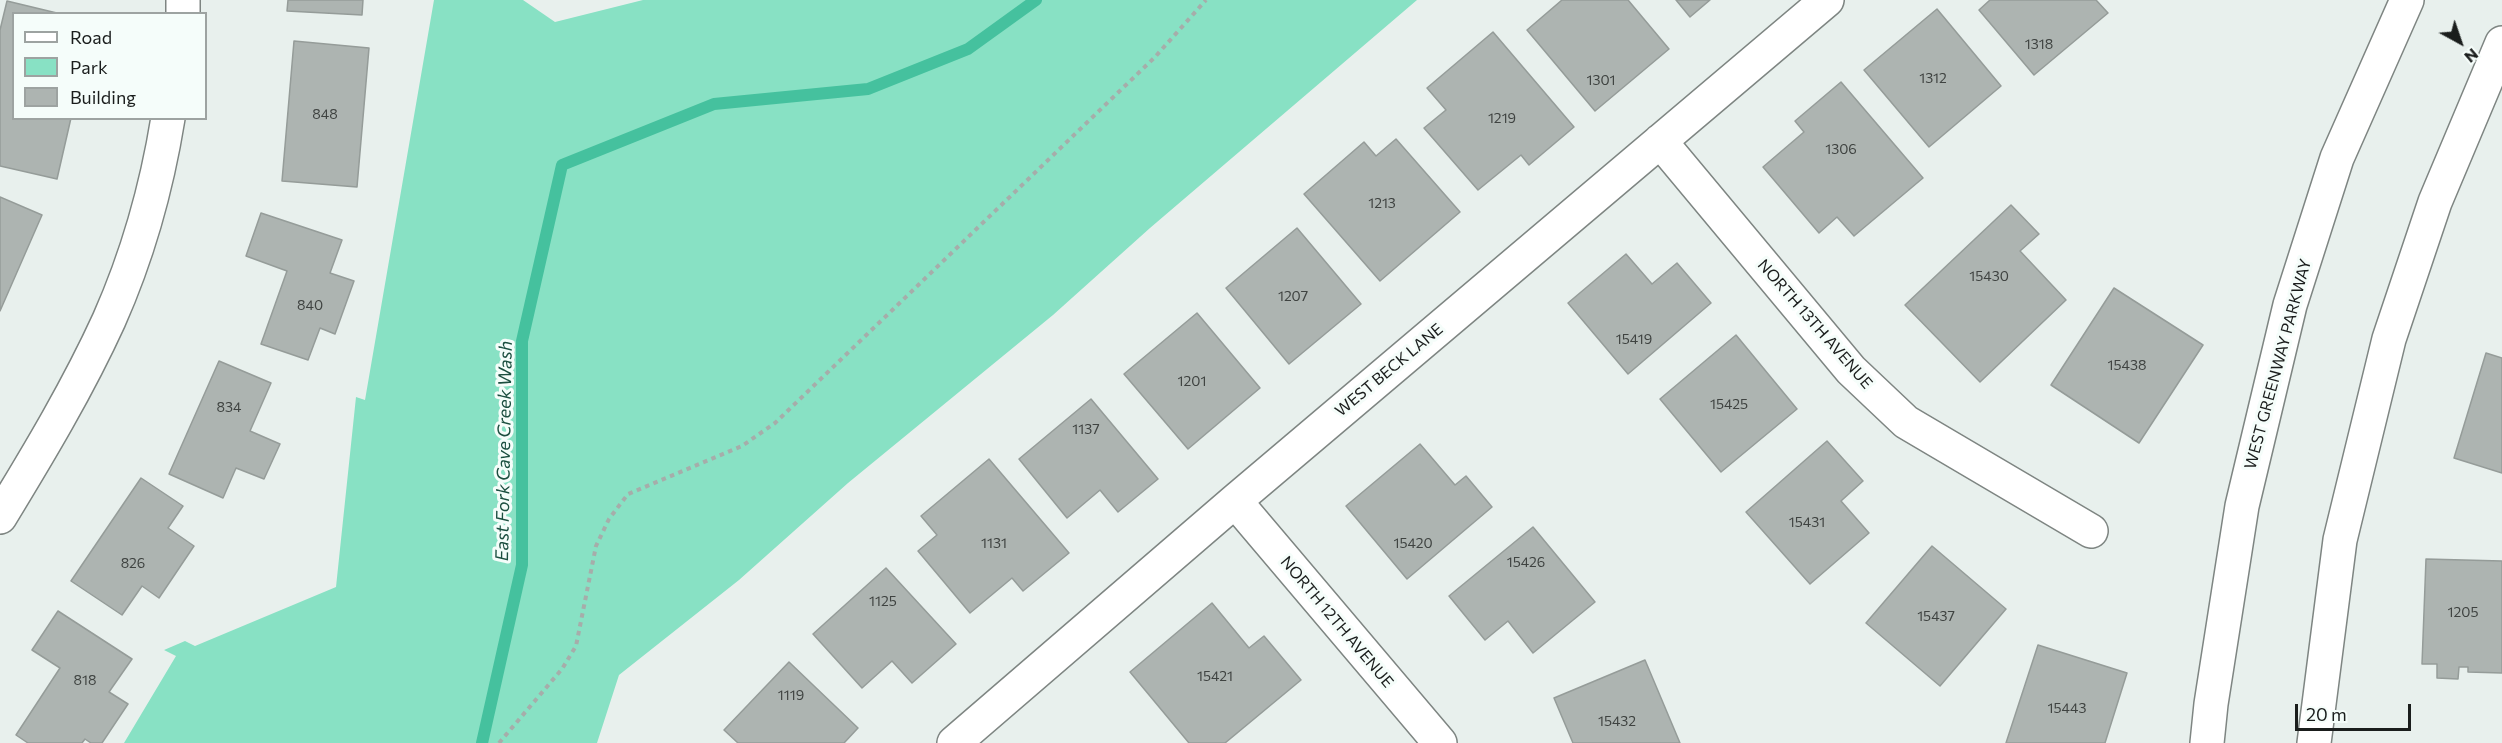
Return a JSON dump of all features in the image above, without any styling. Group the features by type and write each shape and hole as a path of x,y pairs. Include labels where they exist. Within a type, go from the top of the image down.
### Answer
{"street":[{"name":"WEST BECK LANE","path":"954,743 1235,501 1827,0"},
{"name":"WEST GREENWAY PARKWAY","path":"2207,743 2242,506 2290,305 2337,158 2407,0"},
{"path":"2314,743 2340,540 2389,339 2434,202 2502,44"},
{"path":"0,516 74,389 109,319 140,238 168,120"},
{"name":"NORTH 13TH AVENUE","path":"1660,141 1851,370 1906,422 2091,531"},
{"name":"NORTH 12TH AVENUE","path":"1235,501 1440,743"}],"path":[{"path":"499,743 562,669 576,646 596,546 609,519 628,494 742,446 775,423 1155,57 1206,0"}],"green space":[{"path":"434,0 523,0 555,22 643,0 1417,0 1150,228 1053,315 848,483 739,580 619,675 597,743 124,743 176,656 164,650 185,641 195,646 336,587 356,397 365,400"}],"building":[{"path":"288,0 363,0 362,15 287,11"},
{"path":"1562,0 1628,0 1669,49 1595,111 1527,30"},
{"path":"1676,0 1710,0 1690,17"},
{"path":"1990,0 2096,0 2108,13 2034,75 1979,10"},
{"path":"7,1 53,12 12,12 12,120 71,120 57,179 0,166 0,30"},
{"path":"1937,9 2001,86 1929,147 1864,70"},
{"path":"1493,32 1574,127 1529,165 1521,155 1478,190 1424,128 1446,110 1427,88"},
{"path":"294,41 369,48 357,187 282,181"},
{"path":"1841,82 1923,178 1854,236 1837,217 1819,233 1763,167 1804,132 1795,121"},
{"path":"1396,139 1460,212 1380,281 1304,194 1364,142 1376,156"},
{"path":"0,197 42,215 0,311"},
{"path":"2011,205 2039,234 2020,251 2066,300 1980,382 1905,305"},
{"path":"261,213 342,240 330,273 354,281 335,334 320,328 308,360 261,344 287,271 246,256"},
{"path":"1297,228 1361,304 1289,364 1226,288"},
{"path":"1626,254 1652,284 1677,263 1711,303 1628,374 1568,303"},
{"path":"2114,288 2203,345 2139,443 2051,385"},
{"path":"1197,313 1260,388 1188,449 1124,374"},
{"path":"1736,335 1797,409 1721,472 1660,399"},
{"path":"2486,353 2502,358 2502,473 2454,458"},
{"path":"219,361 271,383 250,431 280,444 264,479 236,468 223,498 169,474"},
{"path":"1091,399 1158,479 1118,512 1100,490 1067,518 1019,459"},
{"path":"1827,441 1863,481 1841,501 1869,533 1810,584 1746,512"},
{"path":"1420,444 1455,485 1466,476 1492,507 1407,579 1346,506"},
{"path":"989,459 1069,553 1023,591 1012,578 970,613 918,551 937,535 921,516"},
{"path":"141,478 183,506 168,528 194,546 159,598 142,586 122,615 71,581"},
{"path":"1533,527 1595,602 1533,653 1508,621 1485,640 1449,596"},
{"path":"1932,546 2006,609 1940,686 1866,623"},
{"path":"2426,559 2502,561 2502,673 2468,672 2468,667 2459,667 2458,679 2437,678 2437,664 2422,664"},
{"path":"886,568 956,644 912,683 892,661 862,688 813,634"},
{"path":"1212,603 1249,648 1264,636 1301,680 1225,743 1189,743 1130,672"},
{"path":"58,611 132,659 109,692 128,704 102,743 91,743 85,739 82,743 28,743 16,735 60,668 32,650"},
{"path":"2038,645 2127,673 2105,743 2006,743"},
{"path":"1645,660 1680,743 1573,743 1554,698"},
{"path":"789,662 858,728 844,743 738,743 724,730"}],"waterway":[{"name":"East Fork Cave Creek Wash","path":"482,743 522,565 522,341 562,165 714,104 868,89 968,49 1036,0"}]}
